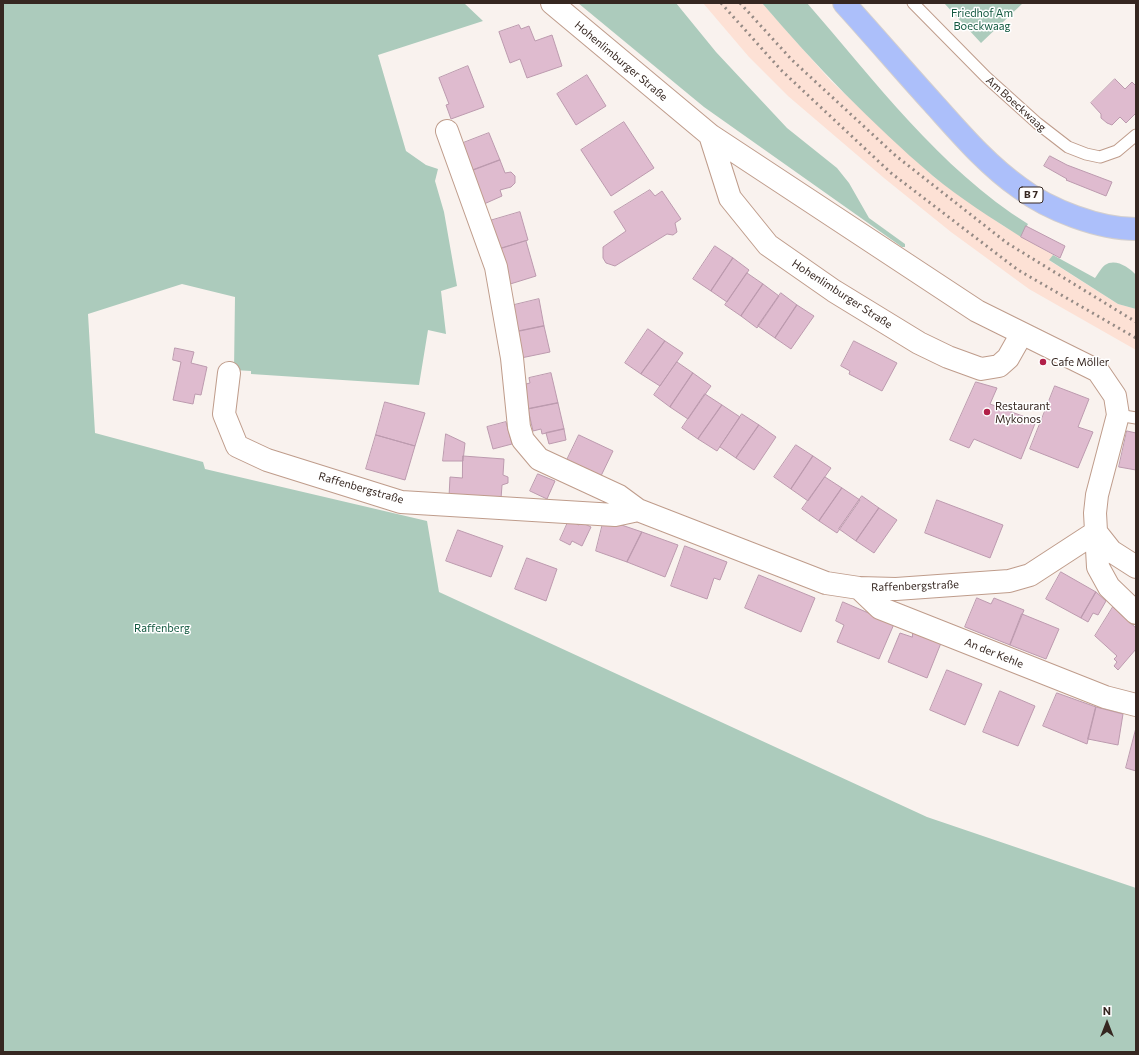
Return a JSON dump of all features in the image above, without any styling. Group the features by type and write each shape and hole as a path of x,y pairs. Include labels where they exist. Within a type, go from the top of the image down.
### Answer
{"main road":[{"name":"B 7","path":"844,3 958,131 983,157 1020,189 1060,212 1093,222 1136,229"}],"street":[{"name":"Hohenlimburger Straße","path":"552,3 710,135 977,311 1021,335 1098,372 1116,396 1127,416 1097,495 1095,513 1096,532"},
{"name":"Raffenbergstraße","path":"447,131 496,267 512,358 519,427 523,440 539,459 619,496 638,510 826,584 859,588 896,589 1009,581 1030,574 1096,532"},
{"name":"Hohenlimburger Straße","path":"710,135 730,198 768,245 834,291 919,343 948,357 981,369 999,366 1008,358 1021,335"},
{"name":"Raffenbergstraße","path":"229,373 224,414 236,446 267,460 401,502 615,514 638,510"},
{"path":"1096,532 1112,551 1136,567"},
{"path":"1096,532 1098,567 1109,587 1136,613"},
{"name":"An der Kehle","path":"859,588 880,608 1105,697 1136,705"}],"lane":[{"name":"Am Boeckwaag","path":"913,3 986,77 1037,123 1068,147 1086,154 1100,157 1117,151 1136,135"}],"shaded area":[{"path":"703,3 762,3 831,81 934,177 1002,225 1053,255 1050,261 1118,304 1136,309 1136,350 1029,289 951,232 884,178 788,96 749,57"}],"green space":[{"name":"Raffenberg","path":"3,3 464,3 483,21 378,55 406,151 426,165 438,169 435,181 444,212 457,286 441,291 446,334 428,330 419,385 251,374 251,371 234,370 235,297 182,284 88,314 95,433 203,462 205,469 427,521 439,592 927,817 1136,888 1136,1052 3,1052"},
{"path":"578,3 676,3 716,52 787,128 837,168 849,183 869,218 905,244 905,247 902,247 704,107"},
{"path":"762,3 807,3 883,92 937,150 965,177 996,202 1028,224 1021,237 954,192 910,156 844,93 802,49"},
{"name":"Friedhof Am Boeckwaag","path":"944,3 1023,3 981,43"},
{"path":"1053,255 1095,278 1101,269 1109,263 1113,262 1126,266 1136,275 1136,309 1118,304 1049,260"}],"building":[{"path":"519,25 521,29 529,26 535,41 552,35 562,66 527,78 520,59 510,63 499,32"},
{"path":"468,66 484,107 451,119 446,105 449,104 439,78"},
{"path":"587,75 606,106 576,125 557,94"},
{"path":"1115,79 1125,89 1132,82 1136,86 1136,113 1126,123 1120,117 1112,125 1101,118 1101,114 1091,103"},
{"path":"624,122 654,168 611,196 581,150"},
{"path":"489,133 500,160 468,172 458,145"},
{"path":"1050,156 1067,165 1112,182 1106,196 1066,180 1067,179 1044,166"},
{"path":"500,160 505,173 511,172 515,176 515,183 511,187 500,190 502,196 484,204 468,172"},
{"path":"650,190 655,196 662,191 681,219 675,223 677,232 673,235 667,234 615,266 606,263 603,258 603,247 626,231 614,212"},
{"path":"520,212 528,240 496,250 486,222"},
{"path":"1026,226 1065,246 1060,258 1021,237"},
{"path":"526,241 536,276 507,285 496,250"},
{"path":"715,246 733,258 711,291 693,279"},
{"path":"733,258 749,270 727,302 711,291"},
{"path":"747,273 763,284 741,316 725,305"},
{"path":"763,284 779,296 757,328 741,316"},
{"path":"781,293 797,305 775,338 758,326"},
{"path":"539,299 544,326 515,332 510,306"},
{"path":"797,305 814,316 791,349 775,338"},
{"path":"544,326 550,352 521,358 515,332"},
{"path":"648,329 665,341 641,374 625,363"},
{"path":"665,341 683,353 660,386 641,374"},
{"path":"854,341 897,363 882,391 849,374 850,371 841,366"},
{"path":"175,348 194,352 191,363 207,367 201,395 195,394 193,404 173,400 181,362 173,360"},
{"path":"677,362 693,373 670,407 654,395"},
{"path":"551,373 558,403 528,409 522,385 530,383 529,378"},
{"path":"693,373 711,386 688,419 670,407"},
{"name":"Restaurant Mykonos","path":"976,382 997,388 990,404 1036,421 1021,459 974,439 969,448 950,440"},
{"path":"1055,386 1089,399 1078,427 1093,432 1078,468 1030,449"},
{"path":"705,394 722,405 698,439 682,428"},
{"path":"385,402 425,413 415,446 376,435"},
{"path":"558,403 564,429 542,434 541,429 533,431 528,409"},
{"path":"722,405 740,417 717,451 698,439"},
{"path":"742,414 759,425 736,458 720,447"},
{"path":"506,422 512,444 493,449 487,427"},
{"path":"759,425 776,437 754,470 736,458"},
{"path":"564,429 566,440 549,444 546,433"},
{"path":"1127,431 1136,433 1136,470 1119,467"},
{"path":"446,434 465,443 463,461 443,461"},
{"path":"376,435 415,446 405,480 366,469"},
{"path":"579,435 613,451 600,478 566,462"},
{"path":"796,445 813,456 791,489 774,477"},
{"path":"463,456 504,459 503,475 508,477 508,483 502,485 501,499 449,497 450,477 462,478"},
{"path":"813,456 831,468 808,501 791,489"},
{"path":"538,474 555,481 547,499 530,491"},
{"path":"825,477 842,488 819,521 802,509"},
{"path":"842,488 860,500 837,533 819,521"},
{"path":"862,496 879,508 856,541 839,529"},
{"path":"937,500 1003,525 990,558 925,533"},
{"path":"879,508 897,520 874,553 856,541"},
{"path":"604,519 642,532 627,562 596,551"},
{"path":"569,520 579,525 581,522 591,527 582,546 572,541 570,545 560,540"},
{"path":"458,530 503,546 491,577 446,561"},
{"path":"642,532 678,545 665,577 627,562"},
{"path":"685,546 727,562 720,580 714,578 707,599 671,586"},
{"path":"527,558 557,569 546,601 515,589"},
{"path":"1061,572 1096,592 1081,618 1046,599"},
{"path":"759,575 815,598 801,632 745,608"},
{"path":"1096,592 1106,601 1098,615 1093,613 1088,622 1081,618"},
{"path":"977,598 991,604 994,598 1024,610 1010,645 965,627"},
{"path":"843,602 894,624 879,659 837,642 844,625 836,621"},
{"path":"1113,607 1136,628 1136,649 1118,670 1114,666 1117,662 1114,659 1117,656 1095,636"},
{"path":"1022,614 1059,629 1046,659 1010,645"},
{"path":"913,632 941,643 927,678 888,662 900,633 912,637"},
{"path":"947,670 982,684 965,725 930,710"},
{"path":"1000,691 1035,706 1018,746 983,732"},
{"path":"1057,693 1096,707 1087,744 1043,726"},
{"path":"1096,707 1123,714 1118,745 1088,739"},
{"path":"1136,728 1136,771 1126,768"}],"railway":[{"path":"721,3 781,70 891,173 1018,270 1136,338"},
{"path":"740,3 792,60 896,156 1007,243 1136,322"}],"place":[{"name":"Cafe Möller","path":"1043,362"},
{"name":"Restaurant Mykonos","path":"987,412"}]}
